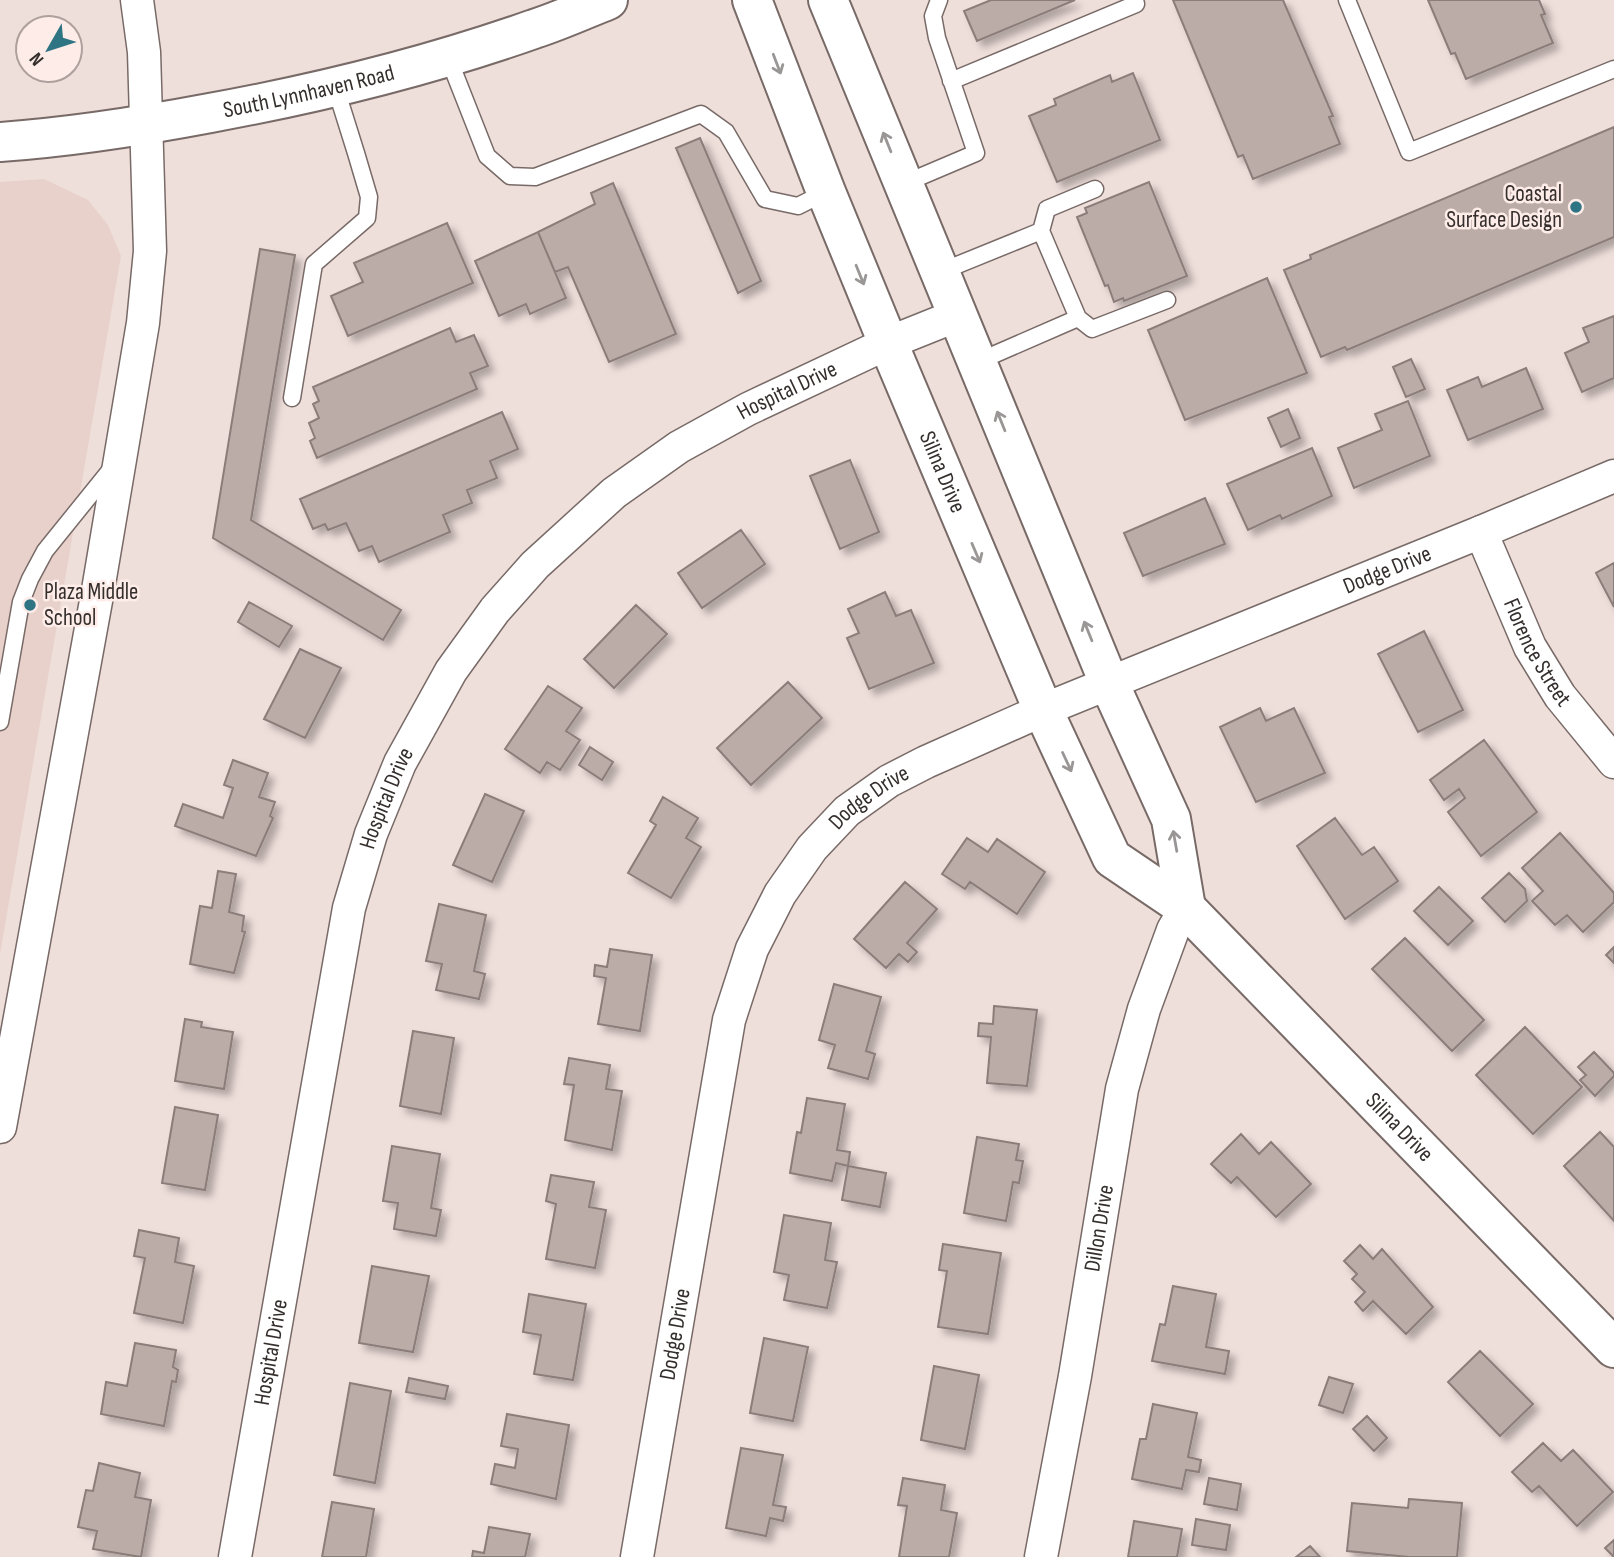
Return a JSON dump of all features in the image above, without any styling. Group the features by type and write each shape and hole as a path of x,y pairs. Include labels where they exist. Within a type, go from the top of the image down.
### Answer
{"street":[{"path":"0,1127 98,590 143,323 150,251 144,51 137,0"},
{"name":"South Lynnhaven Road","path":"0,142 145,125 272,102 449,57 535,29 608,0"},
{"name":"Silina Drive","path":"752,0 888,343 1043,710 1112,858 1186,908 1614,1348"},
{"path":"828,0 1109,683 1171,820 1186,908"},
{"name":"Hospital Drive","path":"236,1557 349,908 371,834 400,763 451,671 495,610 534,565 614,493 679,447 748,409 888,343 958,315"},
{"name":"Dodge Drive","path":"637,1557 729,1020 752,949 780,894 812,848 847,811 889,780 926,762 1043,710 1614,475"},
{"name":"Florence Street","path":"1481,532 1530,647 1560,696 1614,762"},
{"name":"Dillon Drive","path":"1041,1557 1075,1376 1122,1089 1144,1009 1173,930 1186,908"}],"lane":[{"path":"903,184 976,153 937,38 933,16 939,0"},
{"path":"951,80 1136,5 1135,0"},
{"path":"1347,0 1409,152 1614,69"},
{"path":"449,57 487,156 510,176 535,177 701,114 726,132 765,199 798,206 826,191"},
{"path":"292,398 314,264 367,218 369,197 335,86"},
{"path":"1095,189 1047,209 1041,231 1078,318 1091,329 1167,300"},
{"path":"940,272 1041,231"},
{"path":"977,362 1078,318"},
{"path":"0,722 21,603 30,579 45,551 120,458"}],"shaded area":[{"name":"Plaza Middle School","path":"44,179 88,200 108,225 121,256 0,954 0,182"}],"building":[{"path":"991,0 1075,0 977,41 964,11"},
{"path":"1173,0 1283,0 1333,116 1329,117 1340,144 1253,179 1243,155 1238,157"},
{"path":"1428,0 1539,0 1545,14 1541,15 1553,43 1466,79 1455,53 1451,54"},
{"path":"1133,73 1160,140 1057,182 1029,116 1056,105 1054,99 1110,75 1112,82"},
{"path":"1614,127 1614,237 1347,350 1345,347 1321,357 1284,270 1311,259 1310,255"},
{"path":"700,138 761,281 738,293 676,148"},
{"path":"1149,182 1187,276 1124,301 1123,298 1114,302 1077,217 1087,213 1085,208"},
{"path":"613,183 676,334 609,362 568,267 555,272 538,232 595,204 591,193"},
{"path":"447,223 473,283 348,336 331,296 363,282 354,263"},
{"path":"538,232 566,298 530,314 526,304 499,316 475,261"},
{"path":"260,249 295,255 251,520 401,610 383,640 213,538"},
{"path":"1267,278 1307,373 1185,420 1148,330"},
{"path":"1614,316 1614,378 1582,392 1565,353 1589,342 1583,328"},
{"path":"450,328 456,342 474,335 488,366 470,373 477,389 317,458 310,441 315,438 309,423 319,418 313,404 319,401 313,387"},
{"path":"1411,359 1425,389 1406,397 1393,367"},
{"path":"1526,368 1543,409 1468,440 1447,390 1478,377 1482,387"},
{"path":"1408,401 1430,456 1354,488 1338,448 1382,430 1375,414"},
{"path":"1288,409 1300,438 1281,447 1268,418"},
{"path":"502,412 518,449 490,461 497,478 467,490 472,503 443,515 450,532 379,562 372,546 359,551 346,523 328,530 325,524 313,529 300,499"},
{"path":"1312,448 1332,496 1282,519 1280,515 1248,530 1227,484"},
{"path":"850,460 879,532 840,549 810,476"},
{"path":"1205,498 1225,544 1143,576 1124,533"},
{"path":"741,530 765,564 702,608 678,573"},
{"path":"1614,563 1614,607 1596,573"},
{"path":"885,592 896,616 911,610 934,663 869,689 847,638 859,633 848,609"},
{"path":"249,602 292,626 279,647 238,622"},
{"path":"636,605 667,634 614,688 584,659"},
{"path":"1424,631 1463,710 1418,732 1378,654"},
{"path":"300,649 341,668 305,738 264,719"},
{"path":"788,682 822,718 751,785 717,748"},
{"path":"548,686 582,708 566,731 580,740 560,770 547,762 540,773 505,749"},
{"path":"1260,708 1266,721 1294,708 1325,773 1256,802 1220,727"},
{"path":"1484,740 1537,812 1481,856 1448,812 1465,798 1459,789 1444,800 1430,780"},
{"path":"590,747 613,762 602,780 579,765"},
{"path":"233,760 268,773 259,797 275,802 270,816 273,818 256,856 175,826 183,804 223,818 233,788 224,785"},
{"path":"485,794 524,811 492,882 453,865"},
{"path":"663,797 698,818 686,838 701,847 671,898 628,873 656,825 650,821"},
{"path":"1335,818 1362,855 1374,847 1398,881 1345,919 1297,846"},
{"path":"1560,833 1614,893 1614,902 1583,932 1567,915 1555,925 1532,901 1543,891 1522,868"},
{"path":"967,838 988,852 997,839 1045,872 1017,914 970,882 965,889 942,874"},
{"path":"218,871 236,874 229,912 244,916 242,931 245,932 234,973 190,964 200,906 212,908"},
{"path":"1509,873 1525,889 1527,901 1505,922 1482,898"},
{"path":"905,882 937,909 907,943 917,952 908,962 899,954 886,968 854,939"},
{"path":"1439,887 1473,921 1448,945 1414,911"},
{"path":"439,904 486,915 474,971 485,974 479,999 436,990 442,964 426,961"},
{"path":"1405,938 1484,1020 1452,1051 1372,969"},
{"path":"1614,947 1614,963 1606,955"},
{"path":"610,949 652,955 640,1031 598,1024 606,978 594,976 595,965 607,967"},
{"path":"834,984 881,997 866,1051 875,1054 868,1079 828,1068 835,1045 819,1040"},
{"path":"994,1006 1037,1010 1027,1086 987,1083 991,1037 978,1036 979,1023 993,1024"},
{"path":"185,1019 202,1022 201,1027 233,1032 224,1089 175,1081"},
{"path":"1525,1027 1582,1087 1533,1134 1476,1075"},
{"path":"413,1031 454,1038 441,1114 400,1106"},
{"path":"1594,1052 1614,1073 1595,1096 1580,1080 1586,1075 1578,1067"},
{"path":"569,1058 610,1065 606,1089 622,1091 612,1150 565,1140 574,1085 564,1084"},
{"path":"807,1098 845,1104 837,1150 850,1152 848,1166 836,1163 832,1181 790,1173 797,1132 801,1133"},
{"path":"175,1107 218,1115 205,1190 162,1183"},
{"path":"1600,1132 1614,1147 1614,1221 1564,1166"},
{"path":"1241,1134 1259,1154 1271,1142 1311,1184 1276,1217 1237,1177 1231,1183 1211,1164"},
{"path":"977,1137 1019,1144 1016,1160 1023,1161 1019,1183 1013,1182 1006,1221 964,1213"},
{"path":"392,1146 440,1154 431,1208 441,1210 436,1236 394,1229 398,1203 383,1201"},
{"path":"848,1166 886,1173 880,1207 842,1200"},
{"path":"551,1175 594,1182 589,1207 606,1210 595,1268 546,1259 556,1204 546,1201"},
{"path":"784,1215 831,1223 825,1260 837,1262 827,1308 784,1300 789,1275 774,1272"},
{"path":"139,1230 179,1238 175,1262 194,1266 183,1323 134,1313 145,1258 134,1256"},
{"path":"943,1244 1001,1253 988,1334 938,1327 947,1271 939,1270"},
{"path":"1360,1245 1373,1259 1382,1249 1433,1307 1406,1334 1373,1301 1363,1311 1355,1302 1365,1292 1352,1279 1357,1274 1344,1261"},
{"path":"372,1266 429,1276 413,1352 359,1343"},
{"path":"1173,1286 1216,1294 1206,1347 1229,1351 1225,1374 1152,1361 1160,1324 1165,1325"},
{"path":"529,1294 586,1304 573,1380 534,1374 541,1335 523,1332"},
{"path":"764,1338 808,1347 793,1421 750,1413"},
{"path":"135,1343 176,1350 173,1367 178,1370 176,1382 172,1381 164,1426 101,1414 106,1382 127,1386"},
{"path":"1480,1351 1533,1404 1500,1436 1448,1382"},
{"path":"934,1366 979,1375 965,1449 921,1440"},
{"path":"1329,1377 1353,1384 1343,1413 1319,1405"},
{"path":"409,1378 448,1386 445,1399 406,1392"},
{"path":"350,1383 391,1391 375,1483 334,1475"},
{"path":"1153,1404 1197,1413 1188,1457 1201,1460 1199,1472 1186,1470 1182,1489 1132,1479 1140,1439 1146,1439"},
{"path":"507,1414 569,1425 556,1499 491,1484 495,1464 515,1468 518,1449 501,1446"},
{"path":"1367,1416 1387,1438 1374,1451 1353,1429"},
{"path":"1543,1443 1561,1461 1573,1450 1613,1492 1577,1526 1539,1486 1532,1492 1512,1472"},
{"path":"741,1448 783,1455 773,1505 786,1507 783,1521 770,1518 766,1536 726,1528"},
{"path":"99,1463 140,1473 135,1497 151,1500 141,1557 93,1549 97,1531 78,1527 86,1490 93,1491"},
{"path":"903,1478 945,1485 941,1510 957,1513 949,1557 899,1557 907,1506 898,1505"},
{"path":"1209,1478 1241,1484 1237,1510 1204,1504"},
{"path":"1409,1499 1462,1503 1457,1557 1409,1557 1347,1551 1352,1503 1408,1508"},
{"path":"332,1502 374,1509 366,1557 322,1557"},
{"path":"1196,1519 1230,1525 1226,1550 1192,1545"},
{"path":"1134,1521 1182,1529 1177,1557 1128,1557"},
{"path":"489,1527 530,1534 525,1557 472,1557 473,1551 484,1553"},
{"path":"1614,1540 1614,1557 1605,1548"},
{"path":"1310,1546 1320,1557 1296,1557"}],"place":[{"name":"Coastal Surface Design","path":"1576,207"},
{"name":"Plaza Middle School","path":"30,605"}]}
